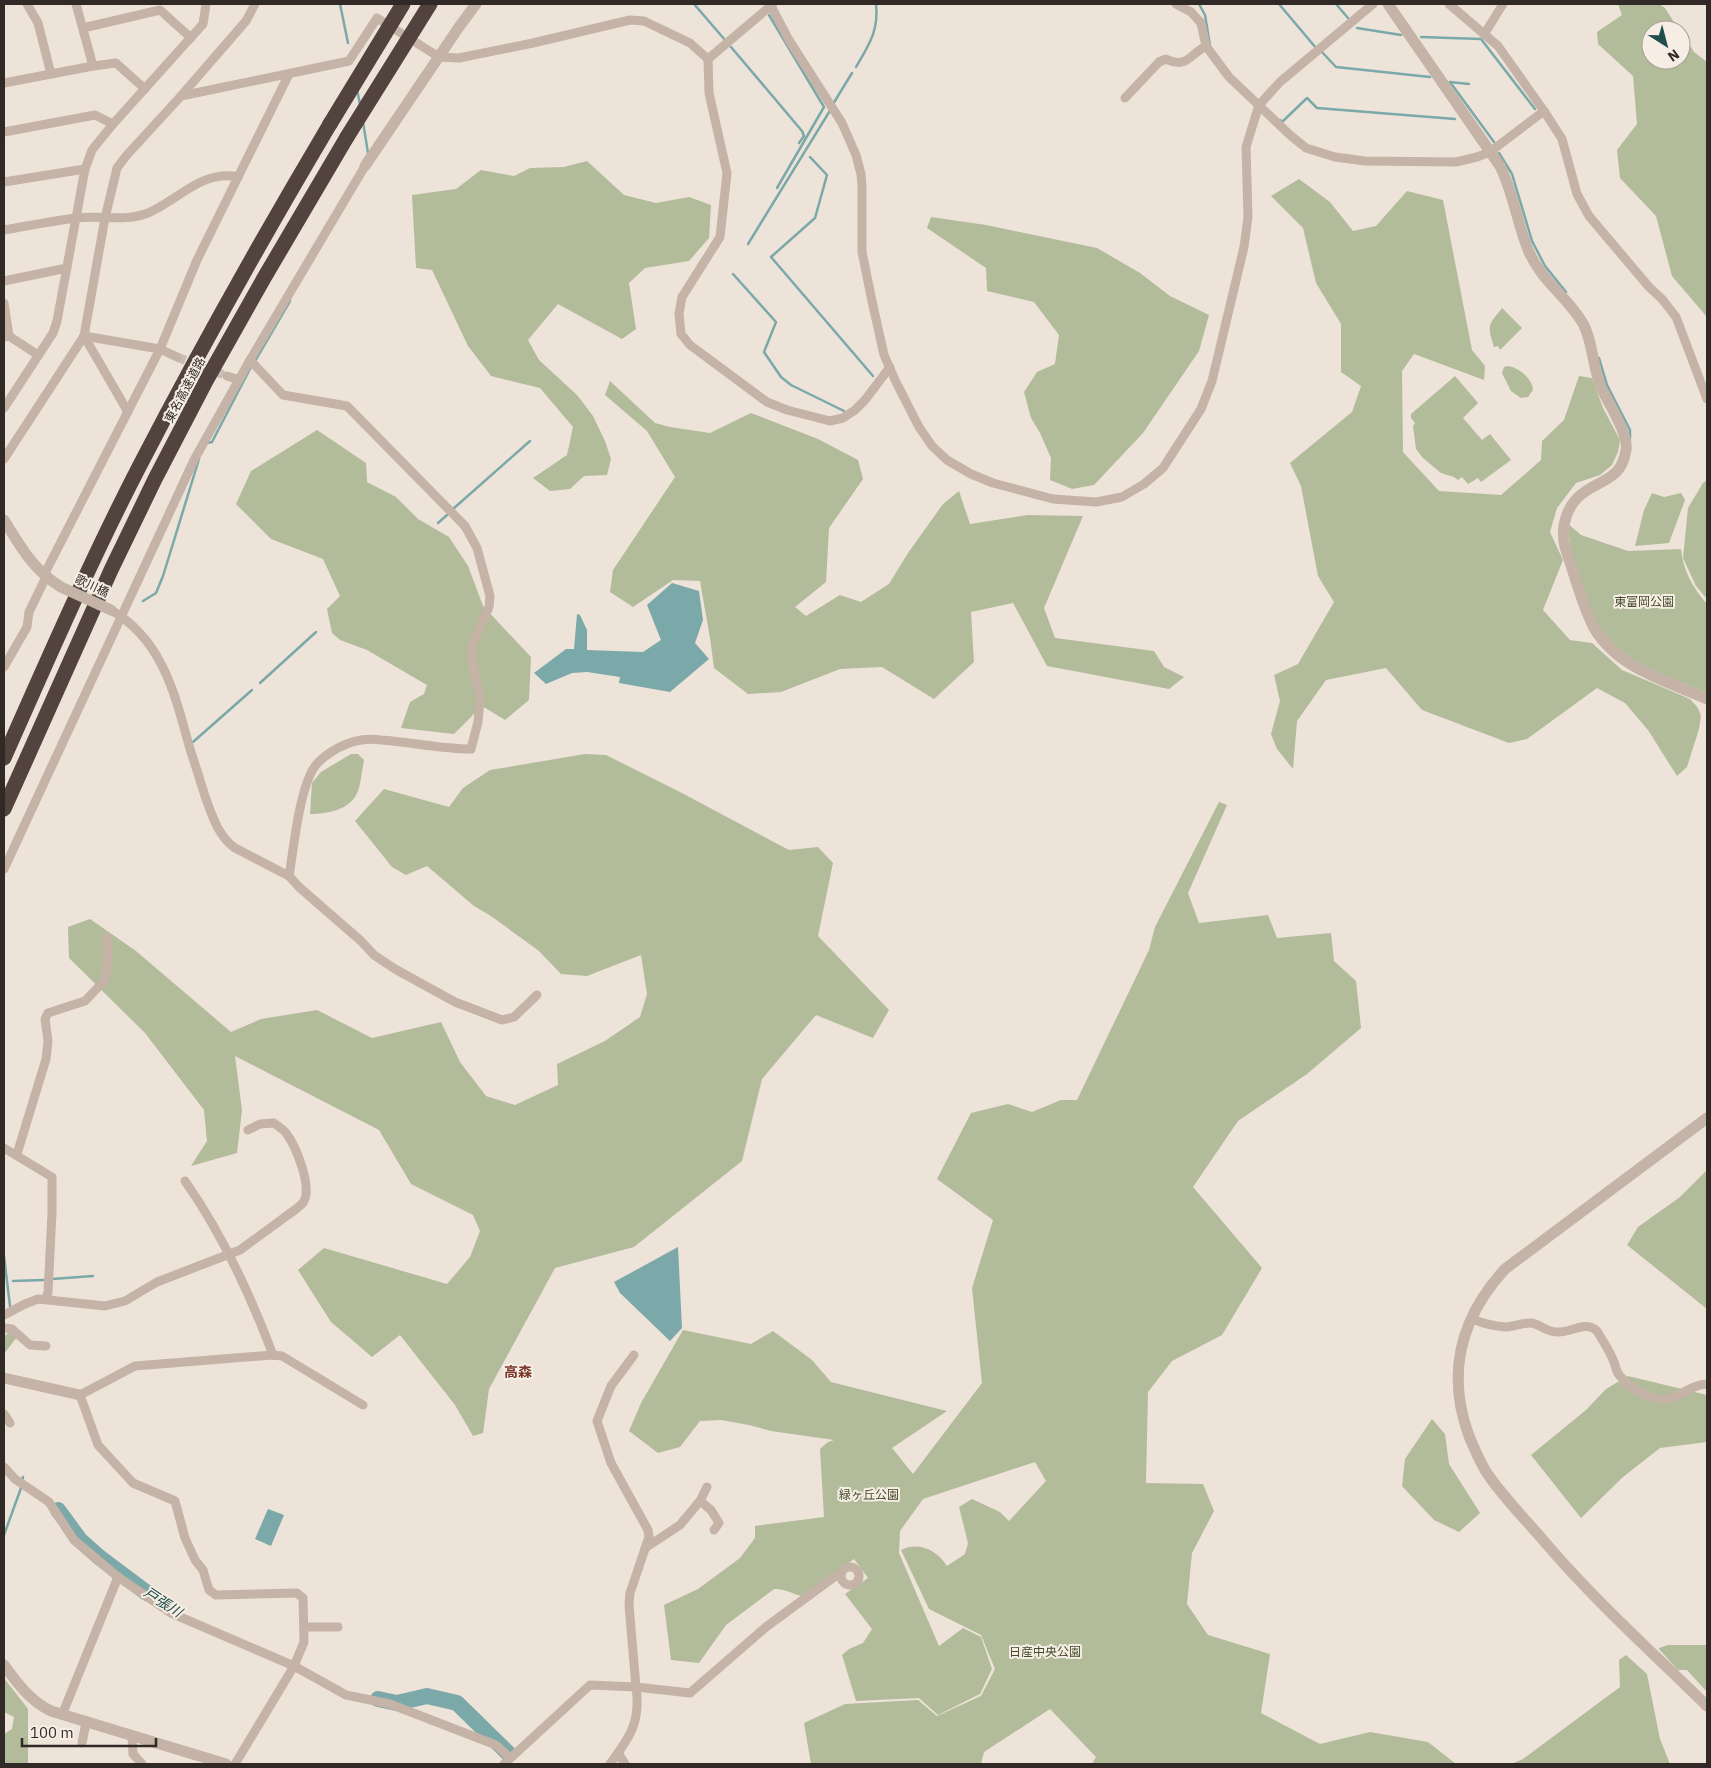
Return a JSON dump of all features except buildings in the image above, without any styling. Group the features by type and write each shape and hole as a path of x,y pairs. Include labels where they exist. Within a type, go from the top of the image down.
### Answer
{"highway":[{"name":"東名高速道路","path":"4,758 43,669 138,469 244,271 403,4"},
{"name":"東名高速道路","path":"4,809 78,642 155,479 206,381 264,278 347,138 430,4"}],"street":[{"path":"27,4 38,23 51,74"},
{"path":"76,4 93,66"},
{"path":"4,408 53,333 58,321 85,169 92,150 203,24 206,4"},
{"path":"4,459 84,336 105,218 117,168 246,21 255,4"},
{"path":"4,870 194,460 250,360 366,166 476,4"},
{"path":"708,58 771,4 790,40 848,133 861,174 862,252 884,355 919,427 932,446 947,460 992,483 1052,498 1096,502 1122,497 1144,484 1163,468 1201,409 1212,381 1244,247 1248,217 1246,147 1258,105 1287,76 1373,4"},
{"path":"1176,4 1191,12 1201,24 1206,46 1229,77 1258,105 1306,148 1335,157 1365,162 1456,162 1490,152 1544,112"},
{"path":"1388,4 1500,166 1510,187 1522,232 1535,263 1543,276 1582,322 1599,384 1625,436 1626,449 1620,469 1607,480 1580,496 1572,505 1564,522 1563,539 1565,547 1589,618 1601,638 1628,663 1707,699"},
{"path":"1449,4 1498,46 1562,139 1577,194 1589,216 1676,317 1707,399"},
{"path":"1485,33 1504,4"},
{"path":"83,28 160,10 191,38"},
{"path":"181,96 349,61 377,18 439,57 459,58 630,20 644,21 690,43 708,58 709,93 727,173 720,238 682,298 679,314 681,334 690,346 766,402 787,410 830,421 843,418 855,410 890,367"},
{"path":"1125,98 1158,62 1166,59 1176,64 1185,62 1206,46"},
{"path":"4,83 116,63 145,88"},
{"path":"4,667 27,626 29,612 45,576 160,349 197,260 288,74"},
{"path":"4,132 95,115 113,124"},
{"path":"4,182 85,169"},
{"path":"4,230 77,218 127,217 147,213 192,186 220,176 238,177"},
{"path":"4,281 68,268"},
{"path":"4,303 6,336 38,355"},
{"path":"84,336 160,349 177,357"},
{"path":"84,336 128,412"},
{"path":"250,360 283,395 347,406 465,526 477,548 490,596 489,607 472,646 472,658 480,700 478,722 472,748 453,749 380,740 362,740 343,746 329,754 317,764 310,774 302,802 289,876"},
{"path":"227,376 239,380"},
{"name":"歌川橋","path":"4,520 31,562 45,576 61,587 110,610"},
{"path":"110,610 122,617 145,638 164,669 174,690 192,756 219,831 228,843 289,876 374,955 395,969 455,1002 502,1020 514,1017 537,995"},
{"path":"17,1154 46,1059 48,1041 45,1019 48,1013 86,1001 105,980 108,938"},
{"path":"1707,1118 1515,1260 1483,1295 1471,1318 1460,1352 1458,1367 1459,1396 1466,1428 1482,1465 1489,1476 1558,1558 1707,1706"},
{"path":"4,1315 33,1300 45,1299 98,1306 112,1305 125,1301 157,1282 240,1250 296,1209 304,1202 307,1190 296,1152 286,1133 274,1123 260,1124 248,1130"},
{"path":"4,1148 17,1154 52,1177 48,1293 45,1299"},
{"path":"185,1181 203,1207 230,1254 256,1308 273,1355"},
{"path":"1471,1318 1505,1327 1532,1323 1547,1332 1560,1332 1584,1326 1594,1328 1614,1362 1620,1377 1633,1387 1656,1398 1672,1398 1691,1387 1707,1384"},
{"path":"4,1328 12,1329 30,1345 46,1346"},
{"path":"610,1764 628,1740 635,1724 638,1703 629,1605 630,1593 649,1537 648,1530 611,1462 597,1421 611,1386 634,1354"},
{"path":"4,1378 80,1395 135,1366 273,1355 282,1356 363,1405"},
{"path":"80,1395 98,1445 133,1483 175,1501 185,1538 195,1560 203,1570 210,1590 216,1595 297,1593 303,1598 304,1642 294,1666 235,1764"},
{"path":"4,1414 10,1423"},
{"path":"4,1467 15,1479 49,1502 74,1540 118,1577 171,1613 294,1666 346,1695 390,1704 496,1745 507,1761 590,1684 690,1693 766,1627 834,1577 841,1574"},
{"path":"645,1548 680,1526 700,1501 708,1487"},
{"path":"700,1501 711,1510 719,1522 714,1530"},
{"path":"62,1715 118,1577"},
{"path":"304,1627 338,1627"},
{"path":"4,1665 29,1696 46,1709 86,1723 226,1764"},
{"path":"82,1743 86,1723"},
{"path":"132,1737 133,1754 142,1764"},
{"path":"618,1753 625,1764"}],"green space":[{"path":"1618,4 1659,4 1665,8 1673,20 1641,20 1641,70 1691,70 1691,47 1707,62 1707,317 1672,276 1656,216 1620,178 1617,150 1637,124 1633,76 1598,44 1597,32 1622,15"},
{"path":"587,161 624,195 656,203 689,197 711,205 709,238 689,261 645,268 629,283 636,329 622,339 558,304 528,340 539,360 577,395 593,416 611,459 607,475 584,476 570,489 550,491 533,478 567,455 573,427 540,388 491,376 468,346 432,270 416,268 412,195 456,189 481,170 514,176 530,168 564,167"},
{"path":"1299,179 1330,202 1353,231 1376,226 1407,191 1443,200 1472,350 1485,366 1484,380 1414,354 1402,371 1403,452 1439,491 1501,495 1541,460 1542,441 1564,420 1579,376 1592,378 1603,408 1620,440 1618,452 1612,465 1600,475 1576,483 1557,508 1550,532 1563,560 1543,610 1570,640 1592,643 1622,670 1690,699 1698,708 1701,716 1699,729 1687,767 1677,776 1648,730 1625,703 1597,688 1527,739 1509,743 1422,710 1386,668 1326,680 1297,721 1293,769 1277,749 1271,734 1280,701 1274,675 1298,664 1334,602 1318,576 1301,486 1290,463 1352,412 1361,386 1341,372 1341,324 1316,283 1303,228 1271,196"},
{"path":"931,217 986,225 1097,248 1140,273 1170,296 1209,315 1199,351 1143,433 1094,485 1072,489 1050,480 1051,458 1031,418 1024,392 1037,372 1055,364 1059,335 1034,302 987,291 986,268 927,228"},
{"path":"1502,308 1522,328 1500,350 1498,346 1494,347 1490,326"},
{"path":"1509,366 1517,369 1528,378 1533,390 1528,397 1521,398 1511,391 1502,373 1504,367"},
{"path":"1455,376 1478,403 1463,418 1482,440 1490,434 1511,460 1481,482 1478,478 1468,484 1462,477 1458,480 1441,473 1423,458 1416,449 1413,426 1415,423 1411,418 1411,414"},
{"path":"610,381 655,423 710,433 751,413 818,439 858,460 863,479 829,528 826,582 795,607 806,616 840,595 861,602 889,584 908,553 943,504 959,491 970,524 1028,515 1083,516 1044,608 1055,638 1154,651 1164,667 1184,677 1169,689 1047,666 1013,603 971,612 974,662 934,699 882,667 840,669 781,692 748,694 714,668 700,581 673,580 633,607 610,592 613,570 675,477 647,431 605,395"},
{"path":"317,430 366,463 367,482 396,497 418,519 449,537 468,566 483,606 531,657 529,700 505,720 482,706 454,734 401,728 410,702 424,694 427,685 367,650 340,640 332,633 327,609 340,596 323,559 271,539 236,504 251,471"},
{"path":"1707,480 1707,599 1696,586 1683,558 1688,508 1703,483"},
{"path":"1652,493 1664,497 1681,493 1685,500 1669,543 1635,546 1644,510"},
{"name":"東富岡公園","path":"1567,523 1581,535 1628,551 1681,549 1684,565 1690,579 1697,592 1707,604 1707,693 1644,667 1617,648 1601,630 1592,615 1571,550"},
{"path":"351,754 358,754 364,760 359,787 355,797 350,803 338,810 310,814 312,783 321,772"},
{"path":"585,754 606,755 789,850 818,847 833,863 818,936 889,1010 873,1038 816,1015 762,1079 742,1161 634,1247 555,1268 489,1389 483,1433 473,1436 455,1405 400,1335 372,1357 331,1322 298,1270 324,1248 447,1284 470,1257 480,1231 473,1215 411,1184 379,1130 235,1056 242,1110 237,1153 191,1166 207,1141 204,1110 145,1033 69,958 68,927 90,919 136,951 231,1032 261,1019 317,1010 372,1038 441,1022 460,1062 486,1096 515,1105 558,1085 557,1064 605,1041 640,1017 647,994 641,955 587,976 561,974 539,951 474,906 427,866 406,875 392,867 355,821 384,789 449,807 463,788 490,770"},
{"path":"1219,802 1227,805 1188,893 1199,923 1268,915 1277,938 1331,933 1334,961 1356,981 1361,1028 1307,1074 1238,1121 1193,1187 1262,1268 1222,1335 1172,1361 1148,1392 1146,1483 1203,1484 1214,1511 1192,1553 1187,1604 1208,1635 1270,1654 1261,1713 1320,1744 1370,1732 1428,1742 1456,1764 1092,1764 1096,1757 1050,1709 984,1752 981,1764 811,1764 804,1723 845,1704 918,1700 937,1716 981,1696 995,1669 981,1635 929,1609 901,1550 914,1546 927,1549 938,1555 947,1566 965,1554 968,1543 959,1507 972,1499 1000,1512 1009,1521 1046,1481 1035,1462 923,1499 900,1531 899,1553 939,1646 963,1628 981,1637 992,1669 980,1694 938,1715 919,1698 856,1701 842,1655 849,1649 863,1643 872,1629 845,1594 868,1578 854,1559 802,1596 774,1589 726,1625 699,1663 671,1660 664,1605 698,1589 740,1558 755,1538 755,1526 824,1517 820,1449 828,1442 834,1440 771,1431 721,1420 700,1421 680,1447 658,1453 629,1431 641,1403 683,1330 751,1344 773,1331 812,1360 831,1382 947,1411 892,1448 913,1474 982,1383 972,1288 993,1220 937,1179 971,1113 1008,1104 1032,1112 1061,1100 1077,1100 1149,950 1155,927"},
{"path":"1707,1170 1707,1309 1627,1245 1638,1227 1680,1197"},
{"path":"10,1332 17,1337 4,1354 4,1338"},
{"path":"1628,1376 1707,1395 1707,1442 1660,1448 1623,1477 1581,1518 1531,1455 1586,1410 1606,1389"},
{"path":"1432,1419 1445,1434 1449,1464 1480,1513 1459,1532 1434,1520 1402,1486 1405,1459"},
{"path":"1668,1645 1707,1645 1707,1692 1687,1670 1678,1670 1659,1649"},
{"path":"1626,1655 1647,1674 1660,1739 1670,1764 1511,1764 1523,1759 1620,1687 1619,1660"},
{"path":"4,1678 28,1709 28,1764 4,1764 4,1734 12,1729 14,1717 4,1712"}],"water":[{"path":"672,583 699,591 703,620 695,643 709,659 670,692 619,683 620,677 587,672 572,673 546,684 534,673 566,649 574,649 577,614 580,615 587,630 587,650 643,652 661,640 647,605"},
{"path":"678,1247 682,1328 670,1341 620,1293 614,1282"},
{"path":"268,1509 284,1515 271,1546 255,1539"}],"waterway":[{"path":"340,4 348,43"},
{"path":"694,4 725,40"},
{"path":"856,67 872,37 876,22 876,4"},
{"path":"1199,4 1205,15 1210,46"},
{"path":"1279,4 1316,48"},
{"path":"1336,4 1348,18"},
{"path":"769,15 824,107 777,188"},
{"path":"1357,28 1401,35"},
{"path":"1421,37 1481,39 1535,109"},
{"path":"731,47 802,131 804,136 799,143"},
{"path":"1321,51 1336,67 1430,77"},
{"path":"833,104 852,73"},
{"path":"1450,82 1494,142"},
{"path":"1450,82 1469,84"},
{"path":"357,90 360,104"},
{"path":"1280,120 1282,122 1307,98 1317,108 1455,119"},
{"path":"748,244 831,109"},
{"path":"363,122 368,153"},
{"path":"1499,153 1512,174 1532,241 1545,266 1566,292"},
{"path":"810,157 827,175 815,218 771,257 873,376"},
{"path":"733,274 776,322 764,352 781,377 791,385 844,411"},
{"path":"255,361 290,301"},
{"path":"1599,358 1607,385 1630,430 1630,438"},
{"path":"207,443 212,442 252,365"},
{"path":"453,509 530,441"},
{"path":"143,601 156,593 163,576 199,459"},
{"path":"438,523 447,515"},
{"path":"260,683 316,632"},
{"path":"193,742 252,690"},
{"path":"4,1256 10,1306"},
{"path":"52,1279 93,1276"},
{"path":"13,1281 44,1280"},
{"path":"4,1535 21,1488 23,1477"},
{"name":"戸張川","path":"58,1510 80,1540 99,1557 147,1593"},
{"name":"戸張川","path":"378,1699 397,1703 427,1696 457,1703 508,1753"}],"tunnel":[{"path":"177,357 227,376"}],"district":[{"name":"高森","path":"518,1372"}],"park label":[{"name":"緑ヶ丘公園","path":"869,1495"},
{"name":"日産中央公園","path":"1045,1652"}]}
